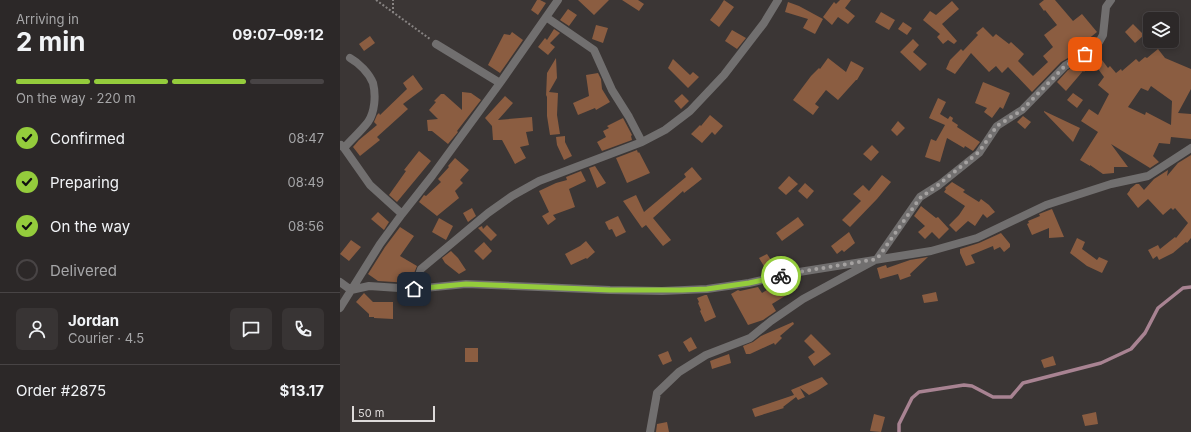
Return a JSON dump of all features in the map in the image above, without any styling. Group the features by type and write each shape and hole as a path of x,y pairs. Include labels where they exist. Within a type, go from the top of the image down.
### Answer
{"street":[{"path":"340,308 380,244 500,83 558,0"},
{"path":"414,289 421,269 488,213 512,196 539,181 642,142 665,130 705,96 728,70 764,23 778,0"},
{"path":"650,432 657,393 679,372 706,355 750,338 771,321 803,299 877,259 920,198 979,152 997,126 1022,110 1065,66 1085,54 1099,42 1103,35 1106,7 1112,0"},
{"path":"546,17 594,50 612,90 629,117 642,142"},
{"path":"436,44 500,83"},
{"path":"350,58 356,61 373,83 374,111 368,123 342,146 370,185 402,214"},
{"path":"340,282 351,290 369,286 414,289 466,284 662,291 707,289 749,283 799,272 931,251 977,238 1046,205 1111,184 1148,176 1191,148"}],"path":[{"path":"376,0 436,44"},
{"path":"393,0 393,13"}],"building":[{"path":"537,0 546,3 538,15 531,10"},
{"path":"578,0 609,0 594,15"},
{"path":"622,0 638,0 644,4 639,11"},
{"path":"724,0 734,7 719,27 710,20"},
{"path":"840,0 851,0 845,8 855,16 848,24 838,17 832,25 823,17 834,2 836,4"},
{"path":"1044,0 1055,0 1073,21 1082,14 1097,32 1087,40 1089,43 1082,50 1061,62 1032,92 1008,67 1002,73 996,66 989,72 971,53 955,74 946,69 950,60 961,49 963,51 978,35 976,33 983,27 993,37 996,34 1009,44 1011,42 1024,54 1018,61 1033,76 1048,62 1043,56 1053,47 1044,35 1057,25 1039,4"},
{"path":"952,1 959,9 942,24 957,41 954,44 948,40 943,44 937,37 940,34 923,20 930,11 936,15"},
{"path":"788,2 799,6 823,19 815,34 803,28 808,19 785,12"},
{"path":"568,9 577,15 569,26 560,20"},
{"path":"881,12 895,20 889,30 875,22"},
{"path":"903,22 912,28 907,35 898,29"},
{"path":"1133,24 1143,34 1143,36 1135,43 1125,32"},
{"path":"596,25 608,28 603,43 592,39"},
{"path":"554,29 560,33 550,43 555,47 548,55 538,47 545,38 547,40"},
{"path":"732,30 746,38 737,49 725,41"},
{"path":"512,32 523,40 500,73 488,65 504,34 510,35"},
{"path":"370,36 375,43 364,51 359,44"},
{"path":"913,39 919,45 913,52 927,64 920,71 900,52"},
{"path":"1158,49 1165,58 1191,69 1191,89 1178,113 1191,114 1191,139 1171,137 1170,144 1159,143 1153,156 1159,162 1150,168 1111,144 1128,167 1114,167 1114,173 1103,174 1080,160 1098,132 1081,121 1089,109 1098,115 1109,94 1098,85 1104,77 1093,62 1066,91 1057,82 1068,70 1088,59 1096,52 1108,68 1110,66 1116,73 1121,69 1122,71 1136,59 1139,62 1145,57 1147,58","holes":["1151,86 1172,101 1171,125 1146,112 1145,115 1128,107 1141,88 1148,91"]},
{"path":"556,58 557,78 549,92 558,93 557,115 560,134 550,135 547,116 547,95 546,97 547,73"},
{"path":"828,58 846,72 851,61 864,68 857,80 838,100 826,90 815,104 819,107 813,115 793,100 811,76 819,68 820,69"},
{"path":"673,59 690,75 693,72 699,77 688,88 668,68"},
{"path":"598,73 601,79 602,89 610,102 596,110 595,108 578,115 573,103 589,96 586,75"},
{"path":"413,75 423,89 403,104 408,109 377,137 380,140 360,156 353,147 377,125 374,122 377,115 379,113 380,115 407,89 403,83"},
{"path":"983,82 1010,93 1003,109 1000,107 992,118 984,112 987,108 975,103"},
{"path":"462,92 471,93 481,100 448,144 432,131 428,131 427,120 438,119 429,110 436,102 434,101 441,94 444,94 462,110"},
{"path":"1073,93 1083,100 1077,108 1067,100"},
{"path":"682,94 689,101 681,109 674,101"},
{"path":"505,96 513,103 498,120 532,117 533,131 526,132 529,145 520,147 526,158 515,164 502,140 493,140 492,126 485,118"},
{"path":"938,98 946,102 940,114 948,119 950,116 953,118 952,121 958,125 957,127 980,142 973,151 965,146 964,148 947,138 940,162 925,157 931,139 936,141 945,125 929,118"},
{"path":"1044,112 1080,128 1073,142"},
{"path":"710,115 723,126 715,135 712,132 702,143 691,134 700,125 701,126"},
{"path":"1023,116 1031,122 1025,129 1017,122"},
{"path":"623,118 632,135 632,140 602,151 597,142 606,137 603,131 609,128 607,126"},
{"path":"898,121 905,128 897,136 891,130"},
{"path":"565,136 565,142 572,156 564,160 557,145 556,137"},
{"path":"872,145 879,152 871,161 863,154"},
{"path":"637,150 650,173 627,183 616,158"},
{"path":"419,151 431,161 397,202 389,195 406,171 404,170"},
{"path":"1191,155 1191,238 1187,243 1186,242 1173,253 1159,260 1157,256 1153,259 1148,250 1158,245 1160,249 1175,237 1176,238 1188,223 1175,208 1173,210 1171,208 1163,215 1148,199 1138,208 1127,194 1136,184 1139,184 1144,190 1154,179 1168,170 1167,176 1178,163"},
{"path":"455,158 469,170 460,180 463,183 455,191 459,198 437,216 419,202 424,195 426,196 441,182 438,179"},
{"path":"595,166 606,183 597,188 589,168"},
{"path":"692,167 702,179 684,193 683,191 653,218 671,240 663,246 646,225 642,228 623,201 636,195 644,212 686,177 684,174"},
{"path":"581,171 586,181 569,189 575,207 553,215 556,219 548,225 542,216 549,212 539,191 556,183 567,180 566,177"},
{"path":"882,175 891,182 850,227 842,220 861,201 853,194 863,185 869,191"},
{"path":"789,176 798,184 786,195 778,188"},
{"path":"952,182 965,190 963,192 979,202 981,199 995,212 987,218 983,214 975,226 968,221 956,232 949,225 959,215 965,206 944,192 946,189 945,188"},
{"path":"805,183 814,191 807,199 798,191"},
{"path":"921,206 936,218 938,217 949,229 939,239 932,232 925,239 918,232 925,226 914,216"},
{"path":"472,208 476,216 468,222 463,213"},
{"path":"1052,209 1064,237 1049,238 1049,228 1032,235 1027,224 1029,223 1028,221 1040,216 1039,214"},
{"path":"378,212 389,222 384,230 371,219"},
{"path":"618,216 626,232 616,237 612,229 609,230 605,222"},
{"path":"798,217 804,225 782,241 776,233"},
{"path":"439,218 453,226 446,240 432,232"},
{"path":"487,225 497,235 491,241 478,228 482,226 483,229"},
{"path":"400,227 414,236 400,256 417,266 410,283 378,281 368,274"},
{"path":"849,232 855,243 844,252 842,250 837,254 831,246"},
{"path":"1001,233 1010,244 1010,247 1004,252 1000,247 994,250 993,246 971,255 975,263 966,266 960,253 960,249 979,243"},
{"path":"1077,238 1085,242 1082,249 1097,260 1099,257 1108,261 1102,273 1087,266 1070,253"},
{"path":"351,240 361,247 349,261 340,254"},
{"path":"586,241 595,252 587,259 586,258 571,265 565,254"},
{"path":"484,242 492,251 483,260 474,251"},
{"path":"451,251 466,270 459,274 445,263 442,258"},
{"path":"767,254 773,263 765,268 759,258"},
{"path":"928,257 910,274 911,276 900,280 898,274 880,279 877,268 886,265 887,268 910,260"},
{"path":"793,279 798,288 772,304 776,311 763,320 748,325 731,294 738,290 740,291 758,287 762,293 780,282 783,281 784,283"},
{"path":"936,292 938,301 924,303 922,295"},
{"path":"364,293 373,302 393,302 393,319 369,317 369,314 356,302"},
{"path":"707,295 716,317 705,322 700,311 697,298"},
{"path":"793,322 794,324 780,336 782,338 775,345 774,343 750,354 746,354 743,346 753,342 761,336"},
{"path":"811,334 831,354 814,366 808,357 815,352 804,341"},
{"path":"691,337 697,348 689,352 683,342"},
{"path":"465,348 478,348 478,362 465,362"},
{"path":"668,351 672,361 663,365 658,355"},
{"path":"729,354 731,363 712,369 710,361"},
{"path":"1053,356 1056,365 1044,368 1041,360"},
{"path":"822,377 828,384 817,391 809,395 800,388 805,397 798,400 796,397 783,407 784,408 755,417 752,409 794,395 791,390"},
{"path":"1096,412 1098,424 1085,426 1082,415"},
{"path":"874,414 885,417 881,432 870,431"},
{"path":"667,422 669,432 656,432 657,424"}],"waterway":[{"path":"899,432 899,424 912,398 919,392 964,385 972,386 993,397 1011,397 1023,383 1101,363 1131,349 1145,333 1158,308 1183,288 1191,287"}],"way so far":[{"path":"781,276 877,259 920,198 979,152 997,126 1022,110 1065,66 1085,54"}],"route":[{"path":"414,289 466,284 662,291 707,289 749,283 781,276"}]}
